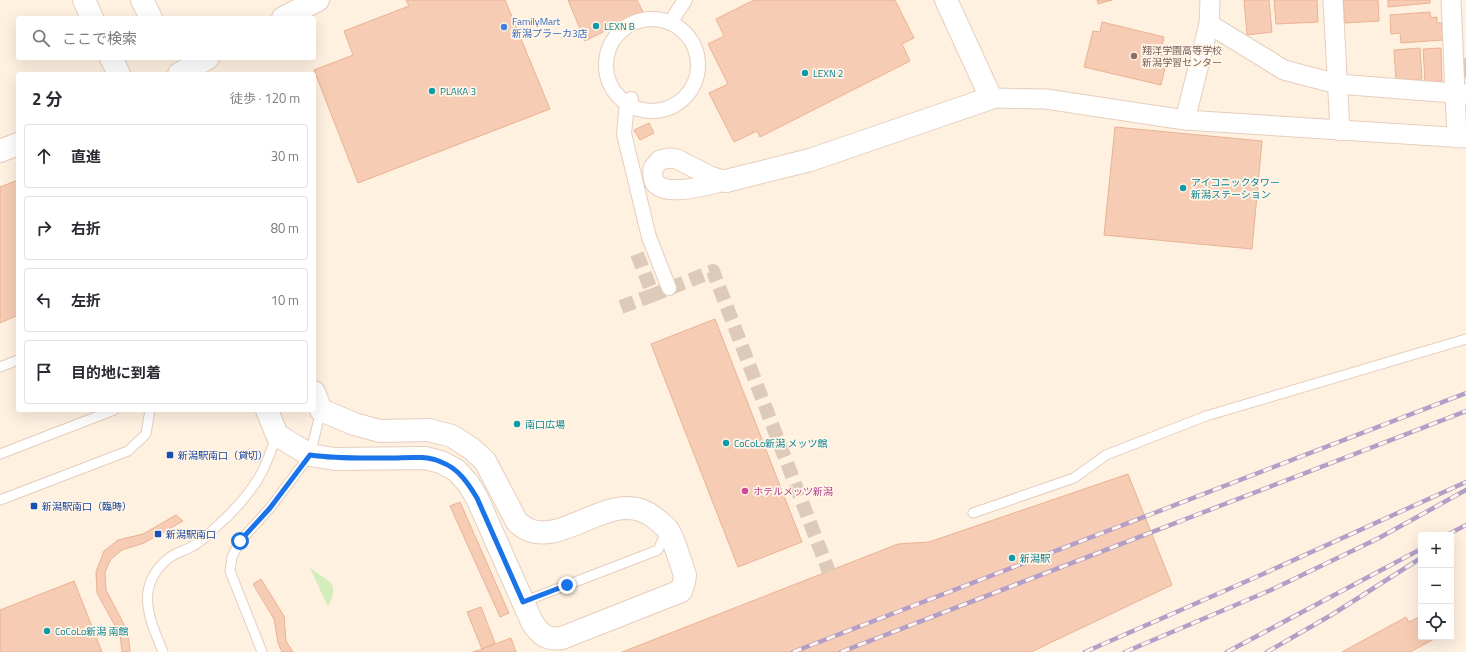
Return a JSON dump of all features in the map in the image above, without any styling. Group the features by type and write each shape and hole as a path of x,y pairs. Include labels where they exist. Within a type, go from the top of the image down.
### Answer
{"street":[{"path":"84,0 91,16"},
{"path":"142,0 150,16"},
{"path":"287,16 318,0"},
{"path":"670,23 685,0"},
{"path":"946,0 991,98"},
{"path":"1185,120 1209,24 1210,0"},
{"path":"1333,0 1340,131"},
{"path":"726,181 810,160 991,98 1046,99 1185,120 1462,138 1461,93 1451,0"},
{"path":"651,20 670,23 686,34 696,51 698,63 697,77 692,88 684,99 673,106 661,110 647,111 634,108 629,101 614,92 608,80 606,67 612,42 621,32 632,24 651,20"},
{"path":"1209,24 1284,70 1337,84 1461,93"},
{"path":"112,60 118,72"},
{"path":"171,60 177,72"},
{"path":"182,72 204,60"},
{"path":"629,101 624,134 649,237 669,288"},
{"path":"0,151 16,145"},
{"path":"268,412 277,435 310,455 335,459 426,458 441,462 456,470 468,483 477,498 523,602 538,631 551,639 562,638 674,595 681,590 685,576 668,529 648,513 637,509 611,510 554,532 534,533 525,530 517,522 485,461 472,449 452,436 429,430 380,431 354,424 318,401"}],"lane":[{"path":"973,513 1074,478 1106,455 1206,416 1466,339"},
{"path":"0,368 16,361"},
{"path":"262,652 230,571 232,557 240,541 270,508 310,455 317,434 318,401"},
{"path":"0,454 109,412"},
{"path":"0,500 128,451 146,434 150,412"},
{"path":"163,652 149,616 146,595 151,582 158,569 170,557 191,547 215,528 250,491 262,472 277,435"},
{"path":"523,602 658,550 668,529"}],"green space":[{"path":"310,568 331,583 333,587 332,599 328,607"}],"building":[{"name":"PLAKA 3","path":"406,0 505,0 550,109 358,183 314,70 353,55 344,31 409,6"},
{"name":"LEXN B","path":"568,0 637,0 643,12 585,41"},
{"name":"LEXN 2","path":"754,0 895,0 914,38 902,44 910,61 760,137 757,131 734,142 709,93 728,84 708,44 724,36 716,19"},
{"path":"1097,0 1112,0 1098,4"},
{"path":"1244,0 1269,0 1272,32 1247,35"},
{"path":"1274,0 1317,0 1318,22 1276,24"},
{"path":"1343,0 1378,0 1379,21 1345,23"},
{"path":"1388,0 1430,0 1430,3 1388,7"},
{"path":"1430,12 1431,18 1437,17 1437,23 1442,23 1443,40 1401,43 1400,33 1391,34 1390,15"},
{"path":"1102,22 1164,37 1161,49 1169,50 1161,85 1084,67 1093,31 1100,32"},
{"path":"1420,48 1422,79 1396,80 1394,50"},
{"path":"1441,48 1442,81 1425,82 1423,49"},
{"path":"1463,59 1466,59 1466,77 1465,77"},
{"path":"649,123 654,133 640,140 634,130"},
{"name":"アイコニックタワー 新潟ステーション","path":"1115,127 1262,141 1252,249 1104,235"},
{"path":"16,181 16,316 0,323 0,187"},
{"name":"CoCoLo新潟 メッツ館","path":"715,319 802,542 738,567 651,344"},
{"name":"新潟駅","path":"1128,474 1172,585 1031,652 622,652 898,544 929,542"},
{"path":"460,502 509,613 500,617 450,506"},
{"path":"176,515 183,521 144,543 122,550 111,559 105,572 106,590 128,632 130,652 122,652 120,635 97,593 96,572 104,551 118,540 143,534"},
{"path":"261,579 284,616 286,641 293,652 282,652 278,643 274,619 253,584"},
{"name":"CoCoLo新潟 南館","path":"74,581 102,652 0,652 0,610"},
{"path":"481,607 495,643 482,649 467,612"},
{"path":"1406,617 1409,622 1418,618 1418,640 1432,640 1410,652 1342,652"},
{"path":"511,638 516,652 473,652 482,649"}],"tunnel":[{"path":"637,254 653,295 713,271 829,572"},
{"path":"621,307 653,295"}],"railway":[{"path":"793,652 1466,393"},
{"path":"841,652 1466,411"},
{"path":"1085,652 1263,574 1466,482"},
{"path":"1125,652 1271,590 1379,538 1466,490"},
{"path":"1453,532 1466,525"},
{"path":"1227,652 1418,551"},
{"path":"1267,652 1333,614 1418,560"}],"place":[{"name":"LEXN B","path":"596,26"},
{"name":"FamilyMart 新潟プラーカ3店","path":"504,27"},
{"name":"翔洋学園高等学校 新潟学習センター","path":"1134,56"},
{"name":"LEXN 2","path":"805,73"},
{"name":"PLAKA 3","path":"432,91"},
{"name":"アイコニックタワー 新潟ステーション","path":"1183,188"},
{"name":"南口広場","path":"517,424"},
{"name":"CoCoLo新潟 メッツ館","path":"726,443"},
{"name":"新潟駅南口（貸切）","path":"170,455"},
{"name":"ホテルメッツ新潟","path":"745,491"},
{"name":"新潟駅南口（臨時）","path":"34,506"},
{"name":"新潟駅南口","path":"158,534"},
{"name":"新潟駅","path":"1012,558"},
{"name":"CoCoLo新潟 南館","path":"47,631"}],"route":[{"path":"240,541 270,508 310,455 335,459 426,458 441,462 456,470 468,483 477,498 523,602 567,585"}]}
